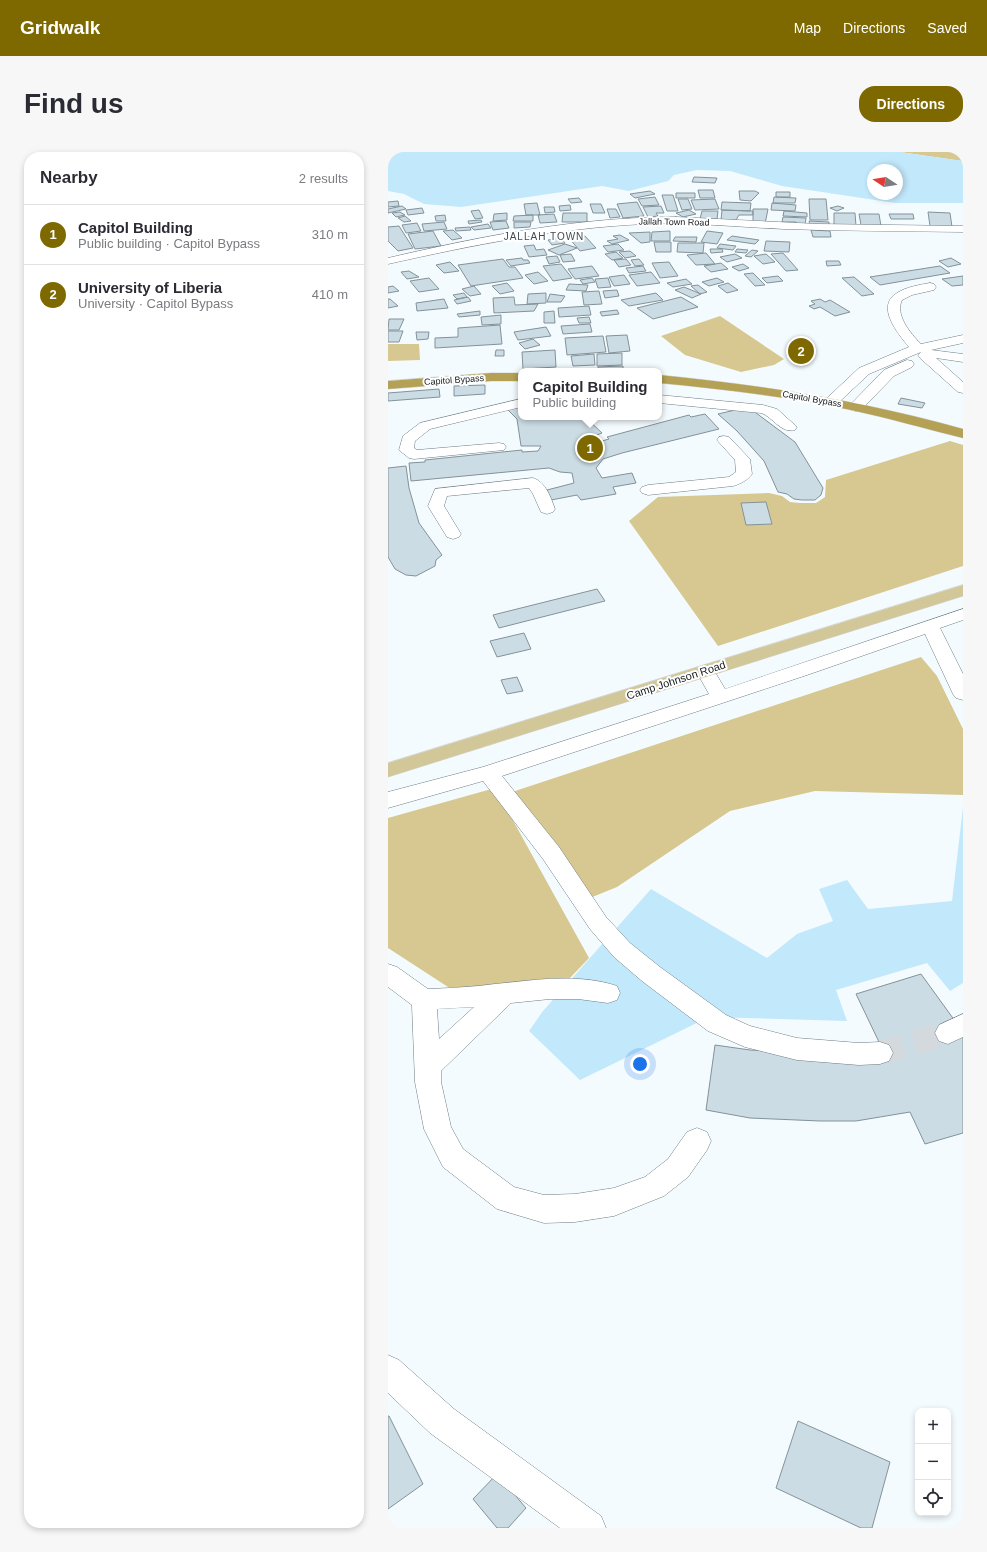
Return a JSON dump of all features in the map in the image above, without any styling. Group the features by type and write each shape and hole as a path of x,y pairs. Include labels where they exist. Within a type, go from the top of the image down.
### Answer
{"highway":[{"name":"Capitol Bypass","path":"388,385 491,377 518,377"},
{"name":"Capitol Bypass","path":"662,379 765,390 856,407 963,434"}],"main road":[{"name":"Camp Johnson Road","path":"388,770 498,737 963,590"}],"street":[{"name":"Jallah Town Road","path":"388,261 461,244 509,236 585,225 646,221 682,221 782,226 963,229"},
{"path":"930,287 903,294 897,299 894,305 894,310 900,326 963,388"},
{"path":"831,402 862,372 963,339"},
{"path":"856,407 889,373 926,351 963,358"},
{"path":"662,399 763,409 772,412 790,427"},
{"path":"499,447 414,455 406,450 408,439 425,426 518,404"},
{"path":"648,490 733,481 744,474 742,459 724,440"},
{"path":"453,534 436,506 441,492 533,483 541,493 547,509"},
{"path":"388,800 488,773 720,697 963,614"},
{"path":"930,626 963,694"},
{"path":"705,671 720,697"},
{"path":"488,773 551,853 598,922 622,950 651,974 717,1022 744,1036 797,1049 853,1054 880,1053"},
{"path":"388,974 424,1000 550,989 578,989 608,993"},
{"path":"428,1066 504,994"},
{"path":"424,1000 428,1082 438,1130 453,1158 507,1199 544,1209 575,1208 614,1202 654,1187 678,1168 697,1141"},
{"path":"388,1371 442,1421 588,1528"}],"shaded area":[{"path":"900,152 963,152 963,161 962,161"},
{"path":"720,316 784,359 774,365 741,372 685,355 661,336"},
{"path":"388,344 419,344 420,360 388,361"},
{"path":"950,441 963,445 963,566 718,646 629,521 658,497 769,493 782,496 790,502 816,503 825,497 826,480"},
{"path":"921,657 937,676 963,729 963,795 815,791 730,811 617,887 580,902 512,792"},
{"path":"495,788 589,958 569,979 482,987 448,987 388,948 388,818"}],"water":[{"path":"388,152 900,152 963,161 963,203 895,203 875,200 903,200 903,164 867,164 867,199 782,186 730,171 697,170 674,175 668,181 629,191 602,186 461,207 424,204 404,194 388,191"},
{"path":"963,807 963,983 950,991 927,963 836,990 847,1021 709,1017 580,1080 529,1031 543,1011 651,889 767,958 797,934 833,921 819,889 847,880 868,909 952,901"}],"building":[{"path":"694,177 717,178 715,183 692,182"},
{"path":"698,190 713,190 715,198 700,198"},
{"path":"650,191 655,194 635,198 630,194"},
{"path":"739,191 755,191 759,193 751,201 740,200"},
{"path":"776,192 790,192 790,197 776,197"},
{"path":"676,193 695,193 695,198 676,198"},
{"path":"662,195 673,195 678,211 667,211"},
{"path":"655,197 659,205 642,206 638,199"},
{"path":"774,197 796,198 795,203 773,203"},
{"path":"579,198 582,202 571,203 568,199"},
{"path":"678,199 688,199 692,209 682,210"},
{"path":"715,199 719,209 695,210 691,200"},
{"path":"809,199 826,199 828,220 810,220"},
{"path":"398,201 399,206 388,207 388,202"},
{"path":"637,202 644,216 623,218 617,204"},
{"path":"722,202 751,203 750,211 721,210"},
{"path":"537,203 540,215 526,215 524,204"},
{"path":"772,203 796,205 795,211 771,210"},
{"path":"590,204 601,204 605,213 593,213"},
{"path":"570,205 571,210 560,211 559,206"},
{"path":"402,206 406,209 388,213 388,209"},
{"path":"661,206 664,213 656,213 658,216 648,217 643,207"},
{"path":"838,206 844,208 837,211 830,208"},
{"path":"544,207 554,207 555,212 545,213"},
{"path":"422,208 424,213 408,215 406,210"},
{"path":"607,209 616,209 620,217 610,218"},
{"path":"753,209 768,209 765,224 753,223"},
{"path":"479,210 483,218 475,219 471,211"},
{"path":"689,210 696,214 683,217 676,213"},
{"path":"722,210 753,211 753,215 739,215 736,220 721,220"},
{"path":"702,211 718,211 717,219 700,219"},
{"path":"784,211 807,213 807,217 783,216"},
{"path":"400,212 405,215 396,217 392,213"},
{"path":"928,212 950,213 952,227 930,226"},
{"path":"507,213 507,220 493,221 494,214"},
{"path":"563,213 587,213 587,222 562,222"},
{"path":"834,213 855,213 856,226 834,226"},
{"path":"554,214 557,222 540,223 538,215"},
{"path":"859,214 879,214 881,226 861,225"},
{"path":"889,214 913,214 914,219 891,219"},
{"path":"445,215 446,221 436,221 435,216"},
{"path":"533,215 533,221 513,221 514,216"},
{"path":"405,216 411,221 404,222 398,218"},
{"path":"783,217 806,218 805,225 795,225 796,222 782,222"},
{"path":"481,220 482,222 469,224 468,221"},
{"path":"506,221 509,228 493,230 490,222"},
{"path":"809,221 829,222 829,226 810,225"},
{"path":"444,222 447,229 424,231 422,224"},
{"path":"514,222 531,222 530,227 514,228"},
{"path":"417,223 421,231 406,233 402,225"},
{"path":"488,224 491,228 474,230 471,227"},
{"path":"399,226 413,248 398,251 388,241 388,227"},
{"path":"470,227 471,230 456,231 455,228"},
{"path":"453,230 462,238 452,240 443,231"},
{"path":"811,230 830,231 831,237 813,237"},
{"path":"433,231 441,246 415,249 408,234"},
{"path":"670,231 670,241 651,241 652,232"},
{"path":"707,231 723,233 717,244 701,242"},
{"path":"650,232 650,242 641,243 629,233"},
{"path":"620,235 629,240 612,244 607,241 618,239 613,236"},
{"path":"585,236 596,248 580,251 569,238"},
{"path":"732,236 759,240 755,244 727,240"},
{"path":"675,237 697,237 696,242 673,241"},
{"path":"561,238 565,243 552,245 548,240"},
{"path":"766,241 790,242 789,252 764,251"},
{"path":"654,242 671,242 671,252 656,252"},
{"path":"678,243 704,243 703,253 677,252"},
{"path":"565,244 577,248 559,255 548,250"},
{"path":"618,244 624,250 608,252 603,246"},
{"path":"720,244 736,246 733,250 717,248"},
{"path":"534,245 536,250 544,249 547,255 529,257 524,246"},
{"path":"710,249 722,249 723,252 711,253"},
{"path":"737,249 748,250 746,253 735,252"},
{"path":"752,250 758,251 751,257 745,256"},
{"path":"630,251 636,256 625,258 619,252"},
{"path":"616,252 623,258 612,260 605,254"},
{"path":"706,253 715,264 696,265 687,255"},
{"path":"783,253 798,270 786,271 771,254"},
{"path":"571,254 575,261 563,262 560,255"},
{"path":"735,254 742,258 727,262 720,257"},
{"path":"766,254 775,262 763,264 754,256"},
{"path":"557,256 560,262 549,264 546,257"},
{"path":"522,258 523,260 528,260 530,263 511,266 506,260"},
{"path":"951,258 961,264 948,267 939,261"},
{"path":"503,259 509,267 515,267 523,278 471,286 458,265"},
{"path":"626,259 631,265 619,267 614,260"},
{"path":"639,259 644,265 635,266 631,260"},
{"path":"826,261 839,261 841,265 827,266"},
{"path":"450,262 459,271 444,273 436,265"},
{"path":"669,262 678,276 660,278 652,263"},
{"path":"721,263 728,269 711,272 704,266"},
{"path":"561,264 572,278 553,281 543,266"},
{"path":"743,264 749,268 739,271 732,267"},
{"path":"592,266 599,276 575,279 568,269"},
{"path":"643,266 646,271 629,273 626,268"},
{"path":"940,266 950,273 880,285 870,277"},
{"path":"409,271 419,277 407,279 401,272"},
{"path":"538,272 548,281 534,284 525,275"},
{"path":"651,272 660,283 637,286 629,275"},
{"path":"753,273 765,285 755,286 744,274"},
{"path":"624,275 630,284 614,286 609,277"},
{"path":"778,276 783,281 767,283 762,278"},
{"path":"963,276 963,285 952,286 942,279"},
{"path":"854,277 874,294 862,296 842,278"},
{"path":"429,278 439,289 419,292 410,281"},
{"path":"592,278 595,282 583,284 580,280"},
{"path":"608,278 611,287 598,288 595,279"},
{"path":"717,278 724,282 709,286 702,282"},
{"path":"686,279 692,284 673,287 667,283"},
{"path":"507,283 514,291 500,294 492,286"},
{"path":"728,283 738,290 727,293 718,286"},
{"path":"569,284 588,285 586,291 566,290"},
{"path":"698,285 707,292 700,294 691,286"},
{"path":"393,286 399,291 388,293 388,287"},
{"path":"474,286 481,294 470,296 462,289"},
{"path":"684,287 701,294 692,298 675,290"},
{"path":"617,290 619,296 605,298 603,291"},
{"path":"599,291 602,304 584,305 582,292"},
{"path":"464,293 467,297 457,299 453,295"},
{"path":"546,293 546,303 527,304 528,294"},
{"path":"656,293 663,300 629,306 621,300"},
{"path":"550,294 565,296 561,302 547,302"},
{"path":"468,297 471,301 457,304 454,300"},
{"path":"514,297 515,305 538,304 534,311 494,313 493,298"},
{"path":"681,297 698,307 653,319 637,308"},
{"path":"388,299 390,299 398,306 388,308"},
{"path":"444,299 448,308 417,311 416,303"},
{"path":"820,299 825,302 830,300 850,312 835,316 820,307 814,309 809,306 815,304 811,301"},
{"path":"589,306 591,315 559,317 558,308"},
{"path":"617,310 619,314 602,316 600,312"},
{"path":"480,311 480,315 459,317 457,314"},
{"path":"554,311 555,323 544,323 544,312"},
{"path":"501,315 501,324 482,325 481,317"},
{"path":"589,317 591,323 579,323 577,318"},
{"path":"389,319 404,319 399,330 388,330"},
{"path":"590,324 592,332 563,334 561,326"},
{"path":"500,325 502,344 435,348 435,338 458,337 458,328"},
{"path":"546,327 551,336 518,340 514,332"},
{"path":"388,331 403,331 399,342 388,342"},
{"path":"416,332 429,332 428,339 417,340"},
{"path":"627,335 630,351 609,353 606,336"},
{"path":"603,336 606,352 567,355 565,338"},
{"path":"533,339 540,345 525,349 519,343"},
{"path":"496,350 504,350 504,356 495,356"},
{"path":"555,350 556,367 523,368 522,352"},
{"path":"622,353 622,365 597,366 597,354"},
{"path":"594,354 595,365 573,366 571,356"},
{"path":"623,366 623,368 598,368"},
{"path":"485,385 485,394 454,396 454,386"},
{"path":"439,389 440,397 388,401 388,393"},
{"path":"901,398 925,403 922,408 898,404"},
{"path":"518,405 518,420 588,420 602,433 587,439 595,443 609,439 607,437 689,415 691,417 705,414 719,429 603,459 596,468 602,478 632,473 636,483 613,487 616,494 581,500 577,495 551,500 547,490 574,483 572,473 560,472 549,468 411,481 409,463 522,450 522,452 538,451 541,446 521,446 517,419 505,407"},
{"path":"748,407 795,442 823,488 821,495 815,500 794,499 787,494 778,492 764,461 737,431 718,414"},
{"path":"406,466 409,488 419,523 442,555 436,560 435,566 416,576 406,575 395,569 388,557 388,468"},
{"path":"766,502 772,524 746,525 741,503"},
{"path":"597,589 605,601 499,628 493,615"},
{"path":"524,633 531,649 497,657 490,641"},
{"path":"517,677 523,691 507,694 501,680"},
{"path":"921,974 955,1021 963,1015 963,1133 925,1144 910,1112 856,1121 820,1121 750,1118 706,1110 715,1045 750,1050 788,1052 880,1044 856,994"},
{"path":"388,1416 423,1484 388,1509"},
{"path":"798,1421 890,1462 872,1528 861,1528 776,1488"},
{"path":"497,1474 526,1508 508,1528 497,1528 473,1499"}],"tunnel":[{"path":"880,1053 948,1033"}],"place":[{"name":"University of Liberia","path":"801,351"},
{"name":"Capitol Building","path":"590,448"}],"district":[{"name":"JALLAH TOWN","path":"544,236"}]}
